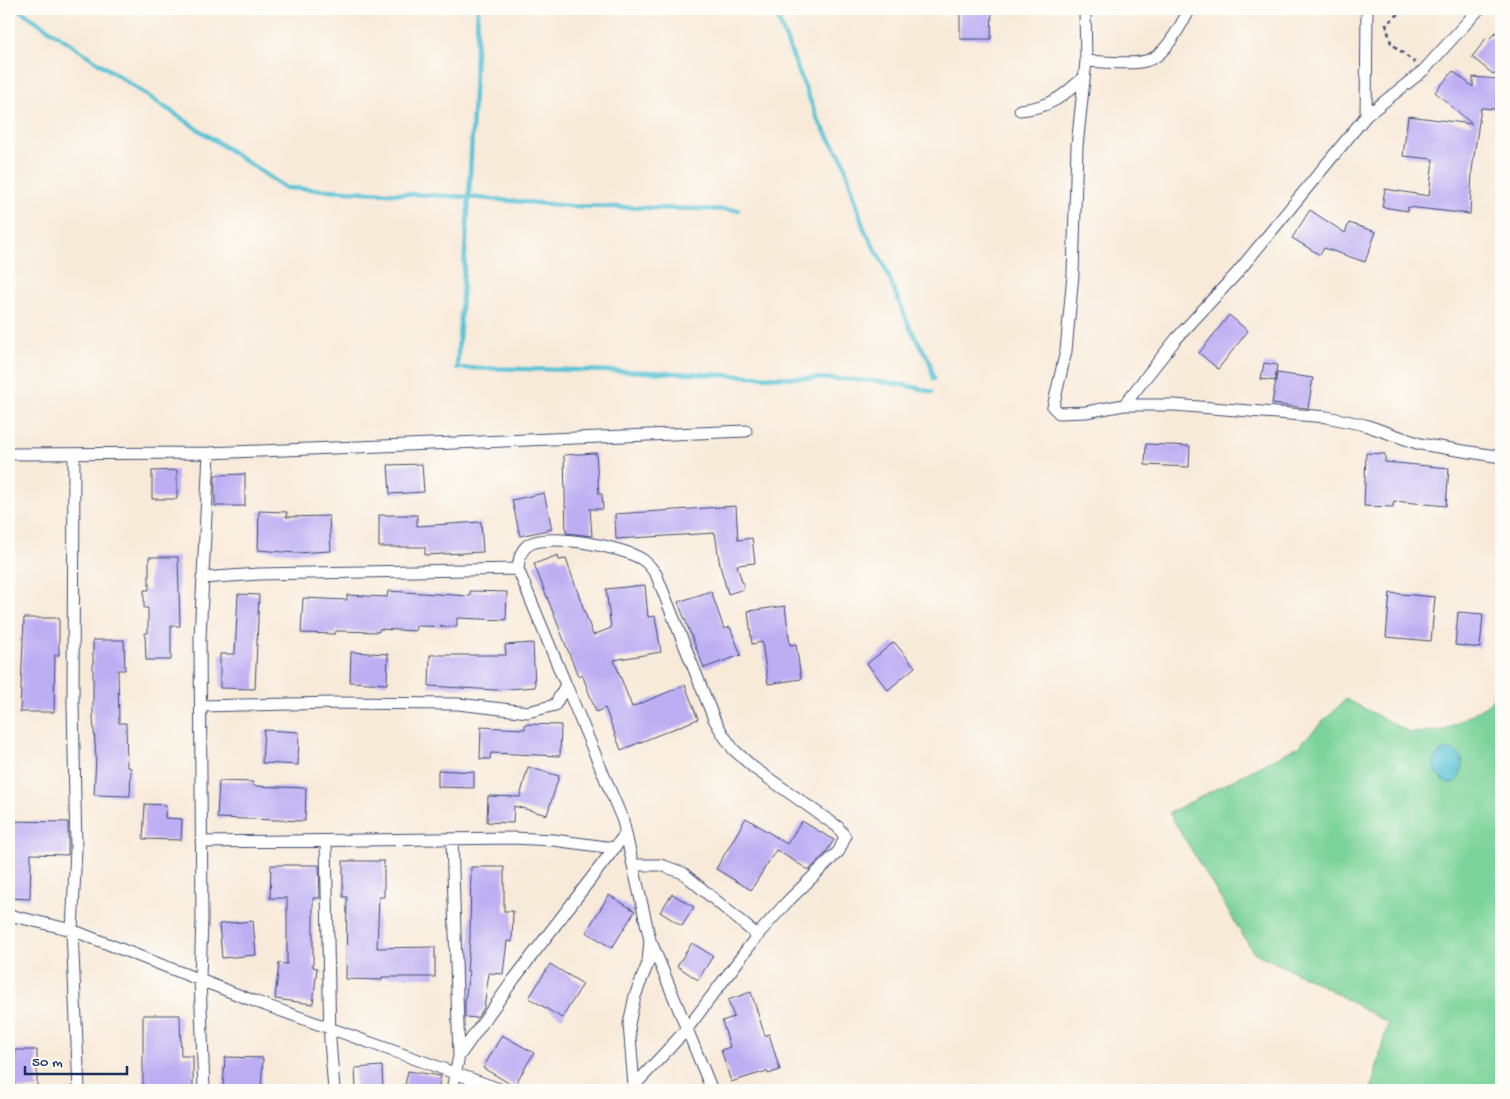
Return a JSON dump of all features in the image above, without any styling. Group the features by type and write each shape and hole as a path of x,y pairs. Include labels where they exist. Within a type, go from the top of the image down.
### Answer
{"street":[{"path":"1085,9 1086,61 1077,146 1073,274 1066,351 1053,407 1056,412 1070,413 1124,405 1174,405 1327,417 1365,424 1420,444 1501,457"},
{"path":"1086,61 1132,63 1146,62 1158,57 1168,48 1190,9"},
{"path":"1366,116 1367,9"},
{"path":"1124,405 1176,339 1237,273 1366,116 1424,70 1479,9"},
{"path":"1020,110 1044,106 1056,101 1084,77"},
{"path":"9,454 209,453 746,431"},
{"path":"204,1090 200,978 202,706 200,638 209,453"},
{"path":"74,455 73,703 76,849 72,930 79,1090"},
{"path":"634,1088 687,1029 758,936 787,902 839,852 844,844 842,831 754,768 734,750 714,719 656,574 644,560 629,552 558,539 534,542 526,546 519,556 518,569 612,792 626,833 650,940 687,1029 712,1090"},
{"path":"202,578 259,574 518,569"},
{"path":"202,706 332,703 458,704 528,712 555,705 566,685"},
{"path":"459,1056 514,979 626,833"},
{"path":"452,840 459,1056 452,1090"},
{"path":"201,842 553,840 614,848"},
{"path":"326,841 330,1027 334,1090"},
{"path":"633,866 661,865 683,873 758,936"},
{"path":"9,915 72,930 254,1000 502,1090"},
{"path":"634,1088 629,1024 635,996 648,963 650,940"}],"path":[{"path":"1405,9 1386,24 1391,43 1424,70"}],"green space":[{"path":"1501,684 1501,1090 1371,1090 1388,1023 1316,982 1253,952 1169,813 1297,747 1346,699 1411,733 1445,730 1488,705"}],"water":[{"path":"1446,749 1453,751 1461,757 1462,766 1457,782 1448,783 1436,774 1434,763 1438,754"}],"building":[{"path":"960,9 992,9 991,39 960,39"},
{"path":"1501,27 1501,67 1494,75 1472,57 1487,37 1489,39"},
{"path":"1453,71 1473,87 1473,77 1498,79 1496,109 1481,108 1472,170 1470,214 1408,207 1408,211 1382,207 1385,189 1429,196 1433,159 1403,156 1408,116 1472,124 1435,92"},
{"path":"1310,210 1345,233 1349,223 1376,232 1365,262 1324,248 1320,255 1292,238"},
{"path":"1229,315 1248,331 1218,369 1199,353"},
{"path":"1264,363 1277,365 1275,381 1261,379"},
{"path":"1277,373 1313,378 1308,408 1272,404"},
{"path":"1146,444 1190,446 1189,467 1145,465"},
{"path":"596,453 599,494 602,494 603,509 590,509 592,536 566,533 564,455"},
{"path":"1366,453 1385,454 1385,462 1449,468 1446,506 1394,501 1393,507 1364,506"},
{"path":"422,464 424,492 390,494 388,465"},
{"path":"177,470 177,499 152,499 152,471"},
{"path":"245,474 245,506 215,506 215,475"},
{"path":"544,493 552,529 520,536 512,500"},
{"path":"736,506 738,540 752,538 755,563 737,565 744,589 728,594 720,566 715,533 616,539 615,514"},
{"path":"259,511 287,512 286,517 329,516 331,551 296,553 258,550"},
{"path":"379,515 417,515 417,526 481,522 483,552 425,555 425,547 379,547"},
{"path":"558,555 559,560 566,559 593,635 611,628 606,589 645,585 648,617 655,616 661,652 614,660 632,707 685,685 698,719 621,750 605,708 596,712 582,674 578,676 534,564"},
{"path":"149,557 178,557 180,626 171,626 171,660 146,660 145,633 148,633 148,608 144,608 144,590 149,590"},
{"path":"388,591 470,596 470,591 507,592 506,620 457,618 457,627 416,626 415,631 379,629 379,632 336,631 335,634 301,633 303,598 347,600 347,595 387,597"},
{"path":"711,591 724,629 730,627 741,655 704,668 678,602"},
{"path":"1390,593 1435,597 1431,641 1386,637"},
{"path":"238,594 259,595 255,689 220,688 220,654 235,654"},
{"path":"785,606 790,645 796,644 801,679 768,684 762,642 752,644 748,611"},
{"path":"1458,612 1483,614 1480,648 1455,645"},
{"path":"24,618 59,618 59,655 55,655 54,712 20,712"},
{"path":"93,640 124,640 125,670 118,670 119,723 126,723 127,767 131,768 130,796 94,795 96,757 93,717"},
{"path":"894,642 915,667 888,690 867,664"},
{"path":"533,643 535,687 495,690 429,686 430,655 506,655 505,645"},
{"path":"351,652 388,654 387,684 350,682"},
{"path":"525,724 561,725 560,756 491,753 490,759 480,759 481,727 525,729"},
{"path":"264,730 299,732 298,765 262,763"},
{"path":"528,767 559,776 547,815 514,806 513,823 487,822 488,796 520,797"},
{"path":"438,770 474,772 474,788 438,787"},
{"path":"219,781 253,782 253,786 306,788 305,821 217,818"},
{"path":"145,804 166,805 165,818 182,819 181,840 143,839"},
{"path":"746,818 787,844 802,821 834,840 825,854 809,870 776,850 751,890 716,869"},
{"path":"9,821 68,822 68,855 31,854 30,899 9,898"},
{"path":"343,861 384,861 384,897 379,897 377,948 435,947 435,977 382,977 382,980 346,979 347,897 343,897"},
{"path":"271,865 319,865 320,898 313,898 313,967 317,968 313,1004 275,999 279,963 287,964 287,898 270,898"},
{"path":"471,867 504,867 504,911 513,911 512,942 507,941 503,974 489,973 484,1008 477,1018 465,1017 469,971 467,971 470,939"},
{"path":"672,894 694,907 682,926 660,912"},
{"path":"609,895 635,911 612,948 586,932"},
{"path":"253,921 256,955 222,958 219,924"},
{"path":"692,943 713,956 698,980 677,966"},
{"path":"550,964 583,984 562,1018 529,998"},
{"path":"751,992 765,1036 769,1034 780,1070 768,1074 767,1071 731,1082 721,1050 730,1047 722,1021 734,1017 728,1000"},
{"path":"143,1015 180,1015 181,1056 193,1056 193,1090 143,1090"},
{"path":"502,1035 534,1053 514,1086 483,1068"},
{"path":"15,1050 37,1050 37,1089 14,1089"},
{"path":"225,1057 263,1058 261,1090 223,1090"},
{"path":"382,1066 383,1090 356,1090 355,1068"},
{"path":"408,1071 441,1076 438,1090 404,1090"}],"waterway":[{"path":"18,9 286,188 469,197 570,206 738,210"},
{"path":"478,9 469,197 457,368 614,371 874,381 914,387 932,392"},
{"path":"774,9 818,120 843,160 864,229 883,263 910,328 929,360 934,379"}]}
